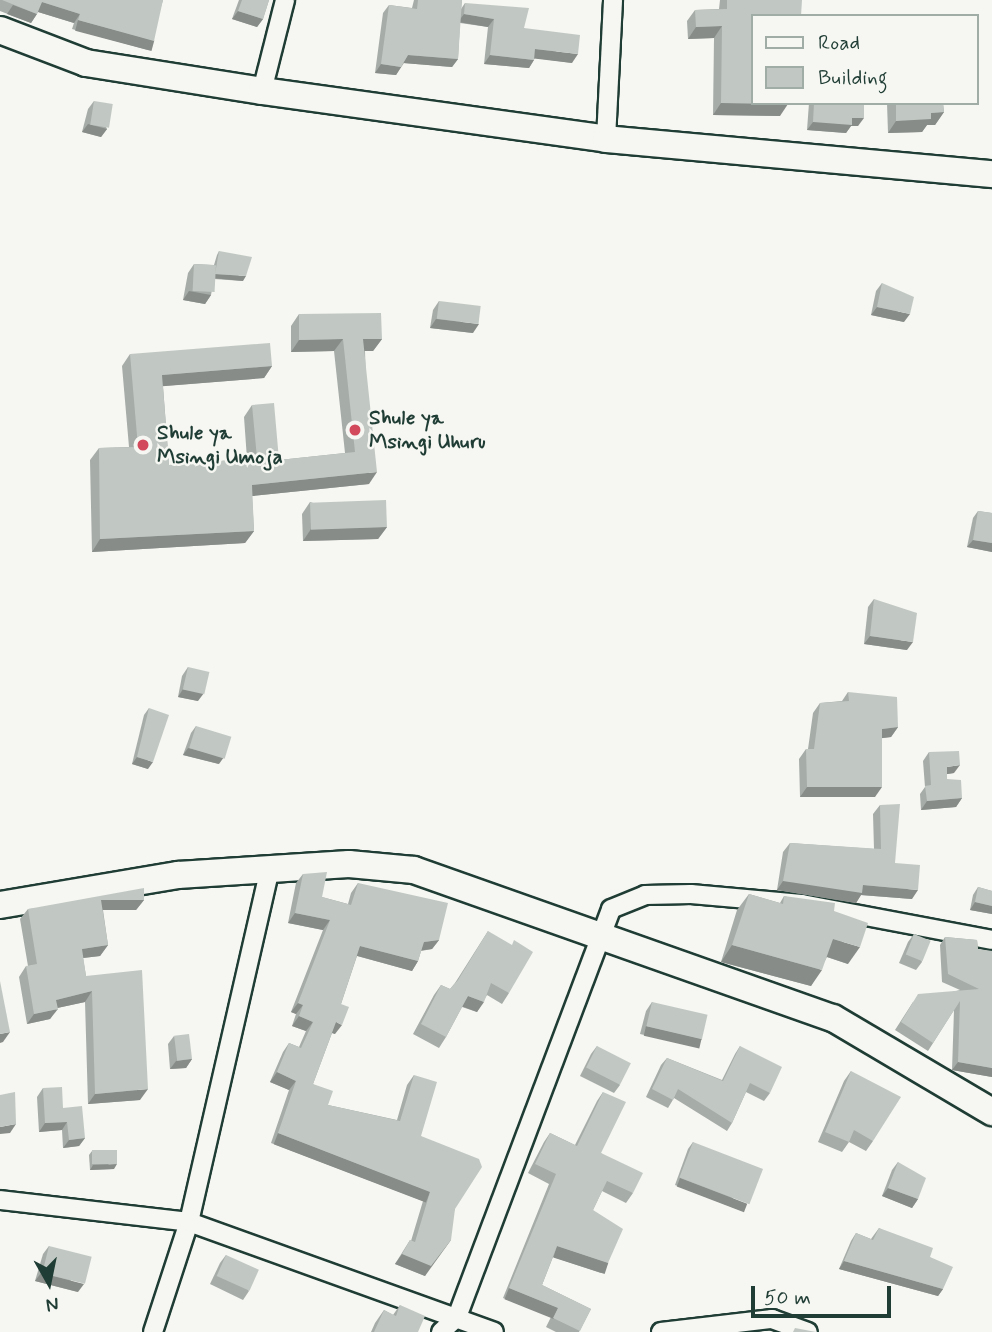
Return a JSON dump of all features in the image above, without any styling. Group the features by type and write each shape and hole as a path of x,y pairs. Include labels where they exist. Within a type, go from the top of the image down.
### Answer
{"street":[{"path":"262,91 285,0"},
{"path":"606,139 613,0"},
{"path":"0,30 86,63 262,91 606,139 992,174"},
{"path":"0,905 178,875 349,864 414,870 833,1018 992,1112"},
{"path":"153,1332 189,1222 270,869"},
{"path":"441,1332 457,1317 604,936 611,909 627,899 691,894 802,904 992,940"},
{"path":"0,1200 189,1222 494,1332"},
{"path":"661,1332 772,1319 808,1332"}],"building":[{"path":"2,0 163,0 154,41 78,20 80,14 42,2 37,14"},
{"path":"242,0 269,0 263,19 238,11"},
{"path":"418,0 462,0 458,59 408,55 401,67 381,64 389,5 417,9"},
{"path":"727,0 802,0 801,14 750,14 750,103 721,103 722,26 696,27 695,10 727,9"},
{"path":"465,3 529,8 524,28 580,35 578,54 535,49 534,60 490,55 494,19 464,14"},
{"path":"94,101 113,104 109,128 90,125"},
{"path":"814,105 864,105 864,118 852,118 852,125 813,122"},
{"path":"896,105 943,105 944,112 931,113 931,119 896,121"},
{"path":"219,251 252,257 246,276 215,274"},
{"path":"194,264 216,265 215,292 193,291"},
{"path":"882,283 914,297 910,314 877,307"},
{"path":"439,301 481,306 478,324 437,319"},
{"path":"381,313 382,339 363,339 377,472 252,485 254,531 100,539 99,448 138,447 130,354 270,343 272,366 162,375 169,465 257,458 252,405 274,403 279,460 355,452 343,339 299,340 299,314"},
{"path":"386,500 387,527 311,530 310,503"},
{"path":"978,511 992,513 992,543 973,540"},
{"path":"874,599 917,613 913,642 870,636"},
{"path":"188,667 209,672 204,694 183,689"},
{"path":"848,692 897,697 898,727 882,729 882,787 807,787 806,749 814,749 820,703 849,701"},
{"path":"149,708 169,715 153,762 137,757"},
{"path":"196,726 231,737 225,759 189,748"},
{"path":"959,751 960,765 947,767 947,779 961,780 962,798 927,801 925,786 931,785 929,752"},
{"path":"900,804 895,863 920,865 918,890 863,885 862,893 783,881 790,843 881,849 880,805"},
{"path":"327,872 322,897 351,905 358,883 448,903 439,940 424,942 418,961 360,946 341,1004 349,1007 342,1025 336,1022 313,1084 333,1091 328,1105 400,1121 414,1075 437,1082 421,1136 479,1159 482,1167 455,1209 451,1240 431,1266 402,1254 410,1240 415,1242 430,1192 278,1133 296,1081 277,1072 289,1043 301,1048 313,1022 299,1016 303,1005 298,1003 330,920 295,913 303,874"},
{"path":"978,887 992,891 992,906 975,902"},
{"path":"144,888 144,900 101,900 108,945 82,949 86,976 142,970 148,1089 95,1094 92,991 56,1000 58,1009 34,1014 26,966 37,964 28,909"},
{"path":"749,894 783,904 784,896 835,903 834,911 868,923 860,947 833,939 822,970 732,945"},
{"path":"488,931 512,945 514,940 533,952 509,993 491,983 484,1002 468,996 446,1037 421,1024 441,985 450,989 458,980"},
{"path":"914,934 931,941 922,961 906,954"},
{"path":"945,937 977,940 978,949 992,951 992,1068 958,1062 960,1001 933,1043 901,1022 918,994 979,989 948,974"},
{"path":"0,981 10,1032 0,1034"},
{"path":"652,1002 708,1015 702,1039 646,1026"},
{"path":"189,1034 192,1059 177,1061 174,1036"},
{"path":"597,1046 631,1063 620,1085 586,1067"},
{"path":"740,1046 782,1067 770,1093 750,1083 732,1123 678,1089 673,1100 652,1089 667,1058 723,1081"},
{"path":"851,1071 901,1097 873,1141 854,1130 849,1142 825,1132"},
{"path":"62,1087 63,1108 82,1106 85,1138 69,1140 67,1122 45,1123 43,1088"},
{"path":"15,1092 16,1124 0,1127 0,1095"},
{"path":"603,1092 626,1102 601,1153 643,1173 633,1193 607,1181 593,1210 623,1229 608,1263 557,1246 542,1285 591,1309 580,1331 553,1318 558,1308 509,1288 556,1174 535,1164 550,1133 577,1146"},
{"path":"693,1142 763,1169 749,1204 679,1177"},
{"path":"92,1150 117,1150 117,1164 92,1164"},
{"path":"898,1162 926,1178 918,1199 888,1188"},
{"path":"879,1228 933,1248 930,1257 953,1267 943,1289 844,1261 856,1233 873,1240"},
{"path":"49,1246 92,1257 85,1284 42,1273"},
{"path":"226,1255 259,1270 250,1291 217,1276"},
{"path":"400,1305 425,1316 418,1332 374,1332 384,1310 396,1316"},
{"path":"795,1328 816,1332 793,1332"}],"place":[{"name":"Shule ya Msingi Uhuru","path":"355,430"},
{"name":"Shule ya Msingi Umoja","path":"143,445"}]}
